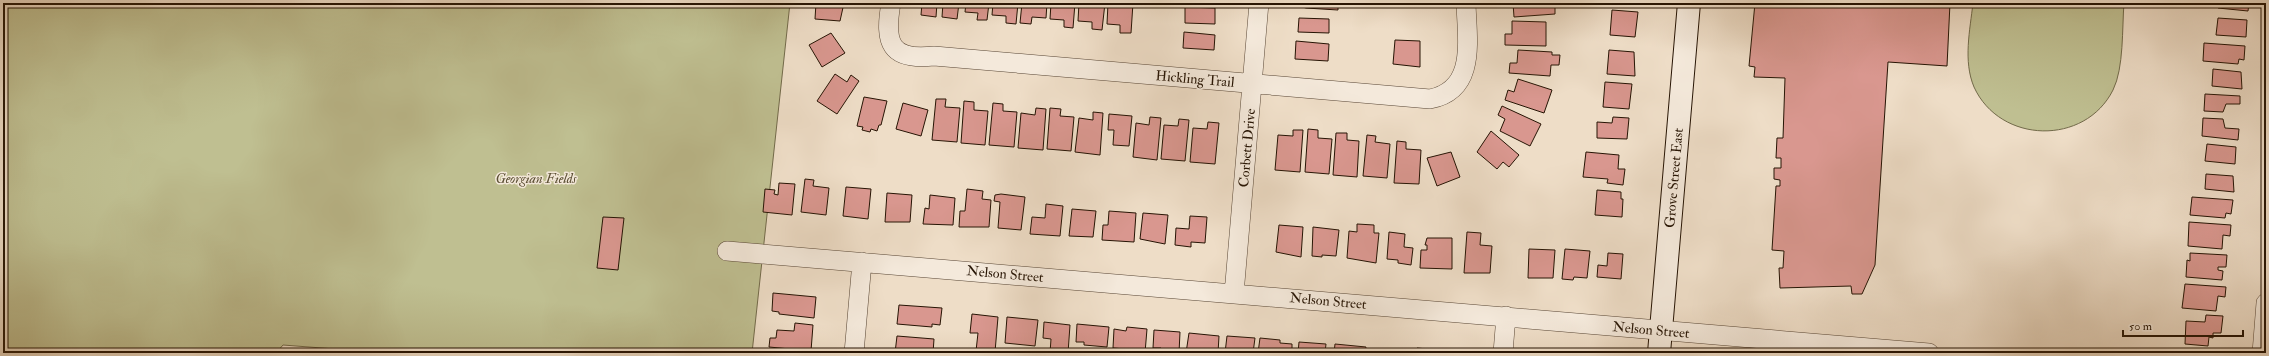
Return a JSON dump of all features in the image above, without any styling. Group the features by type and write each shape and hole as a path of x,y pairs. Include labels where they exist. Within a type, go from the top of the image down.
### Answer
{"street":[{"name":"Hickling Trail","path":"892,3 888,29 892,45 906,56 914,59 934,56 1430,99 1444,96 1455,88 1464,73 1467,55 1466,3"},
{"name":"Corbett Drive","path":"1234,294 1259,3"},
{"name":"Grove Street East","path":"1660,353 1689,3"},
{"name":"Nelson Street","path":"728,251 1929,353"},
{"path":"854,353 862,262"},
{"path":"2262,353 2266,303"},
{"path":"1503,353 1506,316"}],"green space":[{"name":"Georgian Fields","path":"3,3 790,3 752,353 387,353 283,345 276,353 3,353"},
{"path":"1973,3 2124,3 2121,59 2117,81 2113,90 2100,108 2083,121 2064,129 2043,131 2022,128 2003,119 1986,106 1974,87 1971,77 1968,45"}],"building":[{"path":"816,3 844,3 840,21 815,19"},
{"path":"922,3 937,3 936,17 921,15"},
{"path":"943,3 959,3 957,19 942,17"},
{"path":"966,3 989,3 987,20 977,20 978,13 965,12"},
{"path":"993,3 1018,3 1016,24 1006,23 1006,16 992,15"},
{"path":"1022,3 1047,3 1046,18 1032,17 1031,24 1020,23"},
{"path":"1051,3 1075,3 1073,28 1064,27 1064,20 1050,19"},
{"path":"1079,3 1105,3 1102,30 1092,29 1092,22 1078,21"},
{"path":"1108,3 1133,3 1131,33 1120,33 1120,25 1107,24"},
{"path":"1299,3 1338,3 1338,10 1306,8 1299,6"},
{"path":"1398,3 1424,3 1424,5 1398,5"},
{"path":"1513,3 1555,5 1555,14 1514,17"},
{"path":"1623,3 1640,3 1639,6"},
{"path":"1755,3 1950,3 1947,66 1888,62 1875,265 1862,294 1852,294 1851,286 1780,288 1779,268 1783,268 1784,251 1772,250 1776,186 1780,186 1780,180 1774,179 1774,168 1781,168 1781,158 1776,158 1777,138 1783,138 1785,78 1754,77 1755,67 1749,66"},
{"path":"2219,3 2249,3 2248,11 2218,8"},
{"path":"1185,7 1215,8 1215,24 1185,23"},
{"path":"1612,10 1638,12 1635,37 1610,35"},
{"path":"1299,18 1329,19 1329,33 1298,32"},
{"path":"2218,18 2247,20 2246,37 2216,35"},
{"path":"1512,21 1546,22 1546,46 1505,45 1505,34 1512,34"},
{"path":"1184,32 1215,35 1214,50 1183,48"},
{"path":"831,33 845,53 822,67 809,45"},
{"path":"1395,40 1420,41 1420,67 1393,64"},
{"path":"1296,41 1329,44 1328,61 1295,59"},
{"path":"2204,43 2245,46 2244,60 2239,59 2238,64 2203,61"},
{"path":"1518,50 1552,52 1552,55 1560,55 1559,65 1551,65 1550,76 1509,73 1510,63 1517,63"},
{"path":"1609,50 1634,52 1635,76 1607,74"},
{"path":"2213,69 2241,72 2242,89 2212,86"},
{"path":"835,74 847,82 851,75 859,81 837,114 817,101"},
{"path":"1518,79 1552,90 1544,113 1505,100 1508,90 1514,92"},
{"path":"1605,82 1632,84 1629,109 1603,107"},
{"path":"2205,94 2240,96 2240,104 2226,104 2223,112 2204,111"},
{"path":"864,97 887,101 881,125 879,125 877,131 871,129 870,132 862,130 863,127 857,126"},
{"path":"936,99 946,99 945,107 960,108 957,142 932,140"},
{"path":"964,101 974,102 974,110 988,111 985,145 961,143"},
{"path":"903,103 928,110 921,136 896,129"},
{"path":"993,103 1003,104 1003,111 1017,112 1014,147 989,145"},
{"path":"1502,106 1541,124 1530,146 1500,131 1505,119 1498,115"},
{"path":"1036,108 1046,109 1043,150 1018,148 1021,113 1035,115"},
{"path":"1050,108 1061,109 1060,116 1074,117 1071,151 1047,149"},
{"path":"1093,112 1103,113 1100,155 1075,152 1079,118 1093,120"},
{"path":"1109,114 1132,116 1129,146 1113,145 1114,130 1108,130"},
{"path":"1150,117 1161,118 1157,160 1133,157 1136,123 1149,125"},
{"path":"1613,117 1629,118 1627,139 1597,138 1597,122 1612,123"},
{"path":"2203,118 2223,119 2225,128 2239,129 2238,140 2202,136"},
{"path":"1179,119 1189,120 1185,161 1161,159 1164,125 1178,126"},
{"path":"1208,122 1219,123 1215,164 1190,162 1193,128 1207,129"},
{"path":"1308,129 1318,130 1318,138 1332,139 1329,174 1305,172"},
{"path":"1293,130 1303,130 1300,172 1275,170 1278,135 1293,136"},
{"path":"1491,131 1519,155 1509,167 1503,162 1497,169 1477,152"},
{"path":"1336,133 1347,133 1347,140 1359,141 1357,177 1333,175"},
{"path":"1367,135 1376,136 1375,142 1390,144 1387,178 1363,176"},
{"path":"1397,141 1406,142 1406,149 1421,150 1419,184 1394,183"},
{"path":"2207,144 2236,147 2235,164 2205,161"},
{"path":"1451,152 1460,177 1437,186 1427,158"},
{"path":"1586,152 1619,155 1618,169 1625,169 1623,185 1607,183 1608,179 1583,177"},
{"path":"2206,174 2233,176 2234,192 2205,189"},
{"path":"805,179 814,180 813,186 829,188 826,215 801,212"},
{"path":"779,183 795,184 792,215 763,212 765,189 775,190 774,194 778,195"},
{"path":"846,187 871,189 868,219 843,216"},
{"path":"967,189 983,191 982,199 991,200 989,227 959,227 960,211 965,211"},
{"path":"1597,190 1621,192 1621,199 1623,199 1622,217 1595,215"},
{"path":"887,193 912,195 910,222 885,222"},
{"path":"1001,194 1025,197 1021,230 998,228 1000,202 994,201 995,195"},
{"path":"930,195 955,198 953,225 923,224 925,208 929,209"},
{"path":"2192,197 2233,200 2231,214 2226,213 2225,218 2190,215"},
{"path":"1046,204 1063,206 1060,236 1030,234 1032,217 1045,218"},
{"path":"1072,209 1096,211 1093,237 1069,236"},
{"path":"1109,211 1136,213 1134,242 1102,240 1103,225 1108,225"},
{"path":"1143,213 1168,215 1165,244 1140,239"},
{"path":"1190,216 1207,217 1205,243 1191,242 1191,247 1175,245 1176,228 1189,229"},
{"path":"603,217 624,218 618,270 597,268"},
{"path":"2189,222 2231,225 2230,236 2223,235 2222,249 2188,246"},
{"path":"1357,224 1374,225 1374,233 1379,233 1376,263 1347,258 1349,231 1357,232"},
{"path":"1279,225 1303,227 1301,257 1276,252"},
{"path":"1313,227 1339,230 1336,256 1312,256"},
{"path":"1389,232 1405,234 1404,247 1413,248 1411,265 1398,263 1398,260 1387,259"},
{"path":"1467,232 1481,233 1480,245 1492,246 1490,273 1464,273"},
{"path":"1427,238 1452,238 1452,269 1420,268 1421,250 1427,250 1427,245 1425,245"},
{"path":"1529,249 1555,250 1553,278 1528,278"},
{"path":"1565,249 1590,251 1587,278 1574,277 1573,280 1562,279"},
{"path":"1608,253 1623,254 1621,279 1597,277 1598,265 1607,266"},
{"path":"2190,253 2227,255 2226,267 2218,267 2218,270 2223,271 2222,280 2186,277 2187,260 2190,261"},
{"path":"2185,284 2226,287 2225,297 2218,296 2216,311 2182,308"},
{"path":"773,293 816,297 814,318 779,314 779,312 772,311"},
{"path":"899,305 942,308 940,325 932,324 932,327 897,324"},
{"path":"972,314 998,317 995,352 976,351 978,333 970,333"},
{"path":"2206,315 2223,316 2221,333 2213,333 2213,338 2209,337 2208,346 2185,344 2186,321 2205,322"},
{"path":"1007,317 1038,320 1035,346 1005,343"},
{"path":"1044,322 1070,325 1068,353 1050,353 1051,339 1043,338"},
{"path":"795,323 813,325 811,351 769,347 770,338 776,338 777,330 794,331"},
{"path":"1077,324 1109,327 1107,347 1084,345 1084,342 1076,342"},
{"path":"1127,327 1147,329 1145,353 1125,353 1125,349 1113,348 1114,329 1126,331"},
{"path":"1154,330 1180,332 1179,353 1160,353 1161,348 1153,348"},
{"path":"1189,333 1219,336 1218,353 1186,353"},
{"path":"897,336 934,339 933,353 895,353"},
{"path":"1227,336 1255,338 1253,353 1225,353"},
{"path":"1260,338 1280,340 1280,343 1292,344 1292,353 1258,353"},
{"path":"1299,342 1326,344 1325,353 1298,353"},
{"path":"1335,344 1366,347 1365,353 1334,353"},
{"path":"1417,348 1459,352 1459,353 1416,353"},
{"path":"1382,349 1401,350 1401,353 1368,353 1369,350 1382,351"}]}
